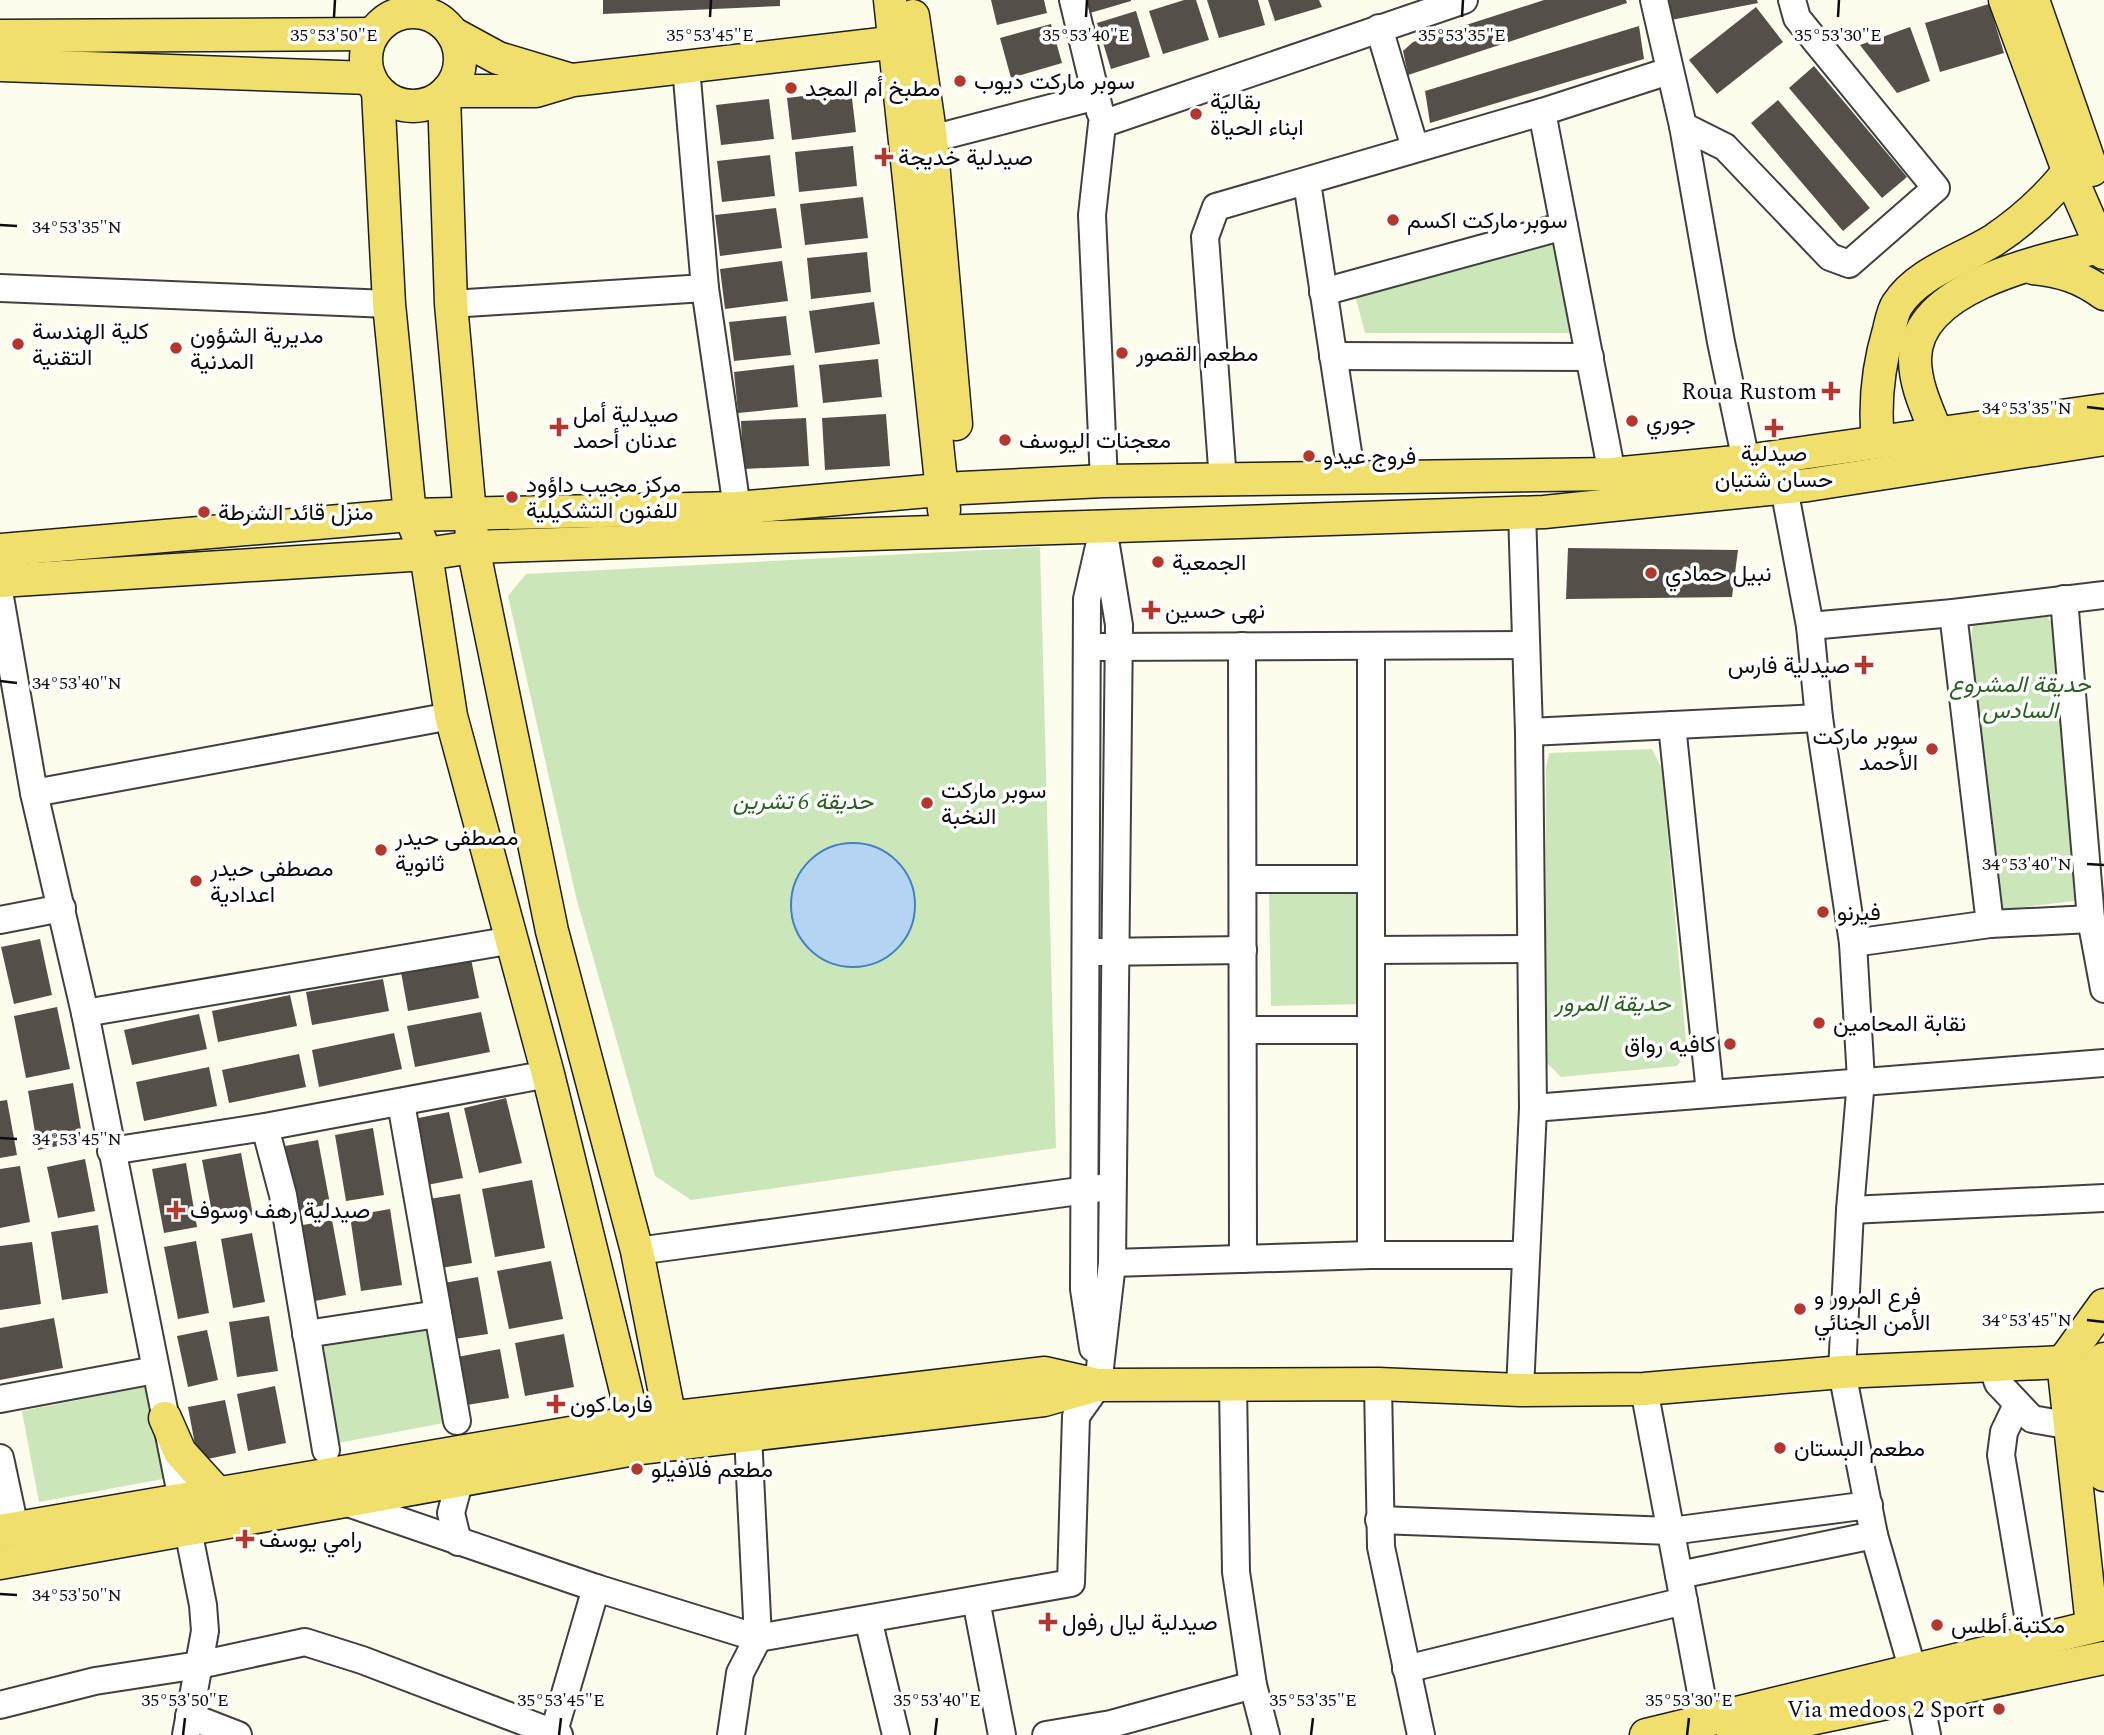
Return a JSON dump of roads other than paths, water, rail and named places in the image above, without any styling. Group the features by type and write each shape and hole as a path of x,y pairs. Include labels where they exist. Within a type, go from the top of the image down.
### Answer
{"main road":[{"path":"890,0 905,41 930,139 952,489"},
{"path":"912,0 905,41 958,530"},
{"path":"2005,0 2077,162 2104,200"},
{"path":"1947,465 1917,386 1914,356 1922,332 1939,310 1961,292 2018,267 2103,248 2033,0"},
{"path":"573,80 510,63 452,33 428,15 413,12 384,22 373,34 366,63 374,84 389,304 410,515 426,554 451,716 548,1074 637,1435"},
{"path":"452,33 460,63 456,78 446,93 451,304 473,547 552,931 637,1251 673,1430"},
{"path":"0,36 373,34"},
{"path":"0,65 374,84 390,100 418,106 446,93 536,91 573,80 905,41"},
{"path":"1878,441 1875,410 1878,372 1896,305 1921,280 1991,241 2030,215 2077,162"},
{"path":"2018,267 2067,274 2085,280 2104,294"},
{"path":"0,550 410,515 469,516 737,508 952,489 1104,481 1612,474 1746,461 1937,433 2097,426"},
{"path":"0,581 426,554 473,547 556,547 958,530 1522,512 1784,488 1947,465 2097,426"},
{"path":"1103,527 1104,481"},
{"path":"513,940 552,931"},
{"path":"596,1261 637,1251"},
{"path":"1733,1735 1916,1683 2032,1639 2098,1625 2063,1362 2104,1305"},
{"path":"0,1563 185,1514 219,1495 1045,1373 1098,1385 1378,1384 1520,1390 1644,1389 1842,1372 2063,1362 2097,1369 2104,1475"},
{"path":"673,1430 748,1435 1044,1400 1098,1385"},
{"path":"165,1418 180,1451 219,1495"},
{"path":"7,1529 338,1500 460,1479 637,1435"},
{"path":"1646,1735 1706,1719 1916,1683 2104,1658"}],"street":[{"path":"1073,0 1102,124 1092,215 1104,481"},
{"path":"1102,124 1379,28 1415,8 1464,0"},
{"path":"1654,0 1683,125 1721,342 1746,461"},
{"path":"1683,125 1725,147 1830,257 1849,264 1936,188 1797,18 1792,0"},
{"path":"1379,28 1415,148"},
{"path":"686,67 705,288 737,508"},
{"path":"1223,481 1205,237 1216,207 1542,112 1669,71"},
{"path":"930,139 1097,96"},
{"path":"1542,112 1612,474"},
{"path":"1307,182 1352,479"},
{"path":"1324,292 1564,226"},
{"path":"0,288 389,304"},
{"path":"451,304 705,288"},
{"path":"1333,356 1590,357"},
{"path":"1784,488 1810,626 1819,718 1853,943 1861,1080 1850,1210 1842,1372 1874,1535 1916,1683 1927,1735"},
{"path":"1520,1390 1532,1108 1529,732 1522,512"},
{"path":"338,1500 596,1588 758,1639 1071,1583 1076,1416 1098,1385 1112,1263 1119,625 1103,527"},
{"path":"1098,1385 1084,1289 1087,599 1103,527"},
{"path":"1810,626 2104,595"},
{"path":"0,597 34,793 85,1013 204,1605 205,1632 187,1725 238,1735"},
{"path":"2064,599 2091,919 2104,989"},
{"path":"1953,613 1990,924"},
{"path":"1087,648 1527,645"},
{"path":"1242,646 1244,1259"},
{"path":"1371,646 1371,1255"},
{"path":"34,793 451,716"},
{"path":"1529,732 1819,718"},
{"path":"1672,725 1710,1093"},
{"path":"1243,879 1371,878"},
{"path":"0,920 62,908"},
{"path":"1853,943 1990,924 2091,919"},
{"path":"85,1013 513,940"},
{"path":"1371,950 1531,949"},
{"path":"1085,953 1243,950"},
{"path":"1243,1030 1371,1030"},
{"path":"1532,1108 1861,1080 2104,1063"},
{"path":"111,1151 265,1128 548,1074"},
{"path":"401,1104 457,1421"},
{"path":"265,1128 283,1195 326,1450"},
{"path":"637,1251 1113,1187"},
{"path":"1850,1210 2104,1198"},
{"path":"1112,1263 1371,1255 1526,1255"},
{"path":"306,1334 438,1314"},
{"path":"1992,1366 1998,1383 2032,1419 2072,1426"},
{"path":"0,1399 155,1370"},
{"path":"1378,1384 1379,1520 1385,1573 1421,1735"},
{"path":"1233,1385 1236,1573 1253,1685 1266,1735"},
{"path":"1644,1389 1706,1719"},
{"path":"2017,1405 2004,1432 2001,1455 2032,1639"},
{"path":"731,1735 740,1673 758,1639 748,1435"},
{"path":"0,1458 7,1529"},
{"path":"458,1542 451,1513 460,1479"},
{"path":"1379,1520 1671,1531 1869,1505"},
{"path":"1679,1575 1874,1535"},
{"path":"0,1705 94,1681 199,1665 305,1642 362,1660 555,1734 596,1588"},
{"path":"976,1600 1002,1735"},
{"path":"1406,1669 1684,1601"},
{"path":"868,1619 896,1735"},
{"path":"1046,1735 1111,1724 1253,1685"}],"water":[{"path":"853,843 877,848 897,861 910,881 915,905 910,929 897,949 877,962 853,967 829,962 809,949 796,929 791,905 796,881 809,861 829,848"}],"place":[{"name":"سوبر ماركت ديوب","path":"960,81"},
{"name":"مطبخ أم المجد","path":"791,88"},
{"name":"بقالية ابناء الحياة","path":"1196,114"},
{"name":"صيدلية خديجة","path":"884,157"},
{"name":"سوبر ماركت اكسم","path":"1393,220"},
{"name":"كلية الهندسة التقنية","path":"18,344"},
{"name":"مديرية الشؤون المدنية","path":"176,348"},
{"name":"مطعم القصور","path":"1122,353"},
{"name":"Roua Rustom","path":"1831,391"},
{"name":"جوري","path":"1632,421"},
{"name":"صيدلية أمل عدنان أحمد","path":"559,427"},
{"name":"صيدلية حسان شتيان","path":"1774,428"},
{"name":"معجنات اليوسف","path":"1005,440"},
{"name":"فروج عيدو","path":"1309,456"},
{"name":"مركز مجيب داؤود للفنون التشكيلية","path":"512,497"},
{"name":"منزل قائد الشرطة","path":"204,512"},
{"name":"الجمعية","path":"1158,562"},
{"name":"نبيل حمادي","path":"1651,573"},
{"name":"نهى حسين","path":"1151,610"},
{"name":"صيدلية فارس","path":"1864,665"},
{"name":"سوبر ماركت الأحمد","path":"1932,749"},
{"name":"سوبر ماركت النخبة","path":"927,803"},
{"name":"مصطفى حيدر ثانوية","path":"381,850"},
{"name":"مصطفى حيدر اعدادية","path":"196,881"},
{"name":"فيرنو","path":"1823,912"},
{"name":"نقابة المحامين","path":"1819,1023"},
{"name":"كافيه رواق","path":"1730,1044"},
{"name":"صيدلية رهف وسوف","path":"176,1210"},
{"name":"فرع المرور و الأمن الجنائي","path":"1800,1309"},
{"name":"فارما كون","path":"556,1404"},
{"name":"مطعم البستان","path":"1780,1448"},
{"name":"مطعم فلافيلو","path":"637,1469"},
{"name":"رامي يوسف","path":"245,1539"},
{"name":"صيدلية ليال رفول","path":"1048,1622"},
{"name":"مكتبة أطلس","path":"1937,1625"},
{"name":"Via medoos 2 Sport","path":"1999,1709"}],"park label":[{"name":"حديقة المشروع السادس","path":"2020,697"},
{"name":"حديقة 6 تشرين","path":"803,801"},
{"name":"حديقة المرور","path":"1613,1003"}]}
